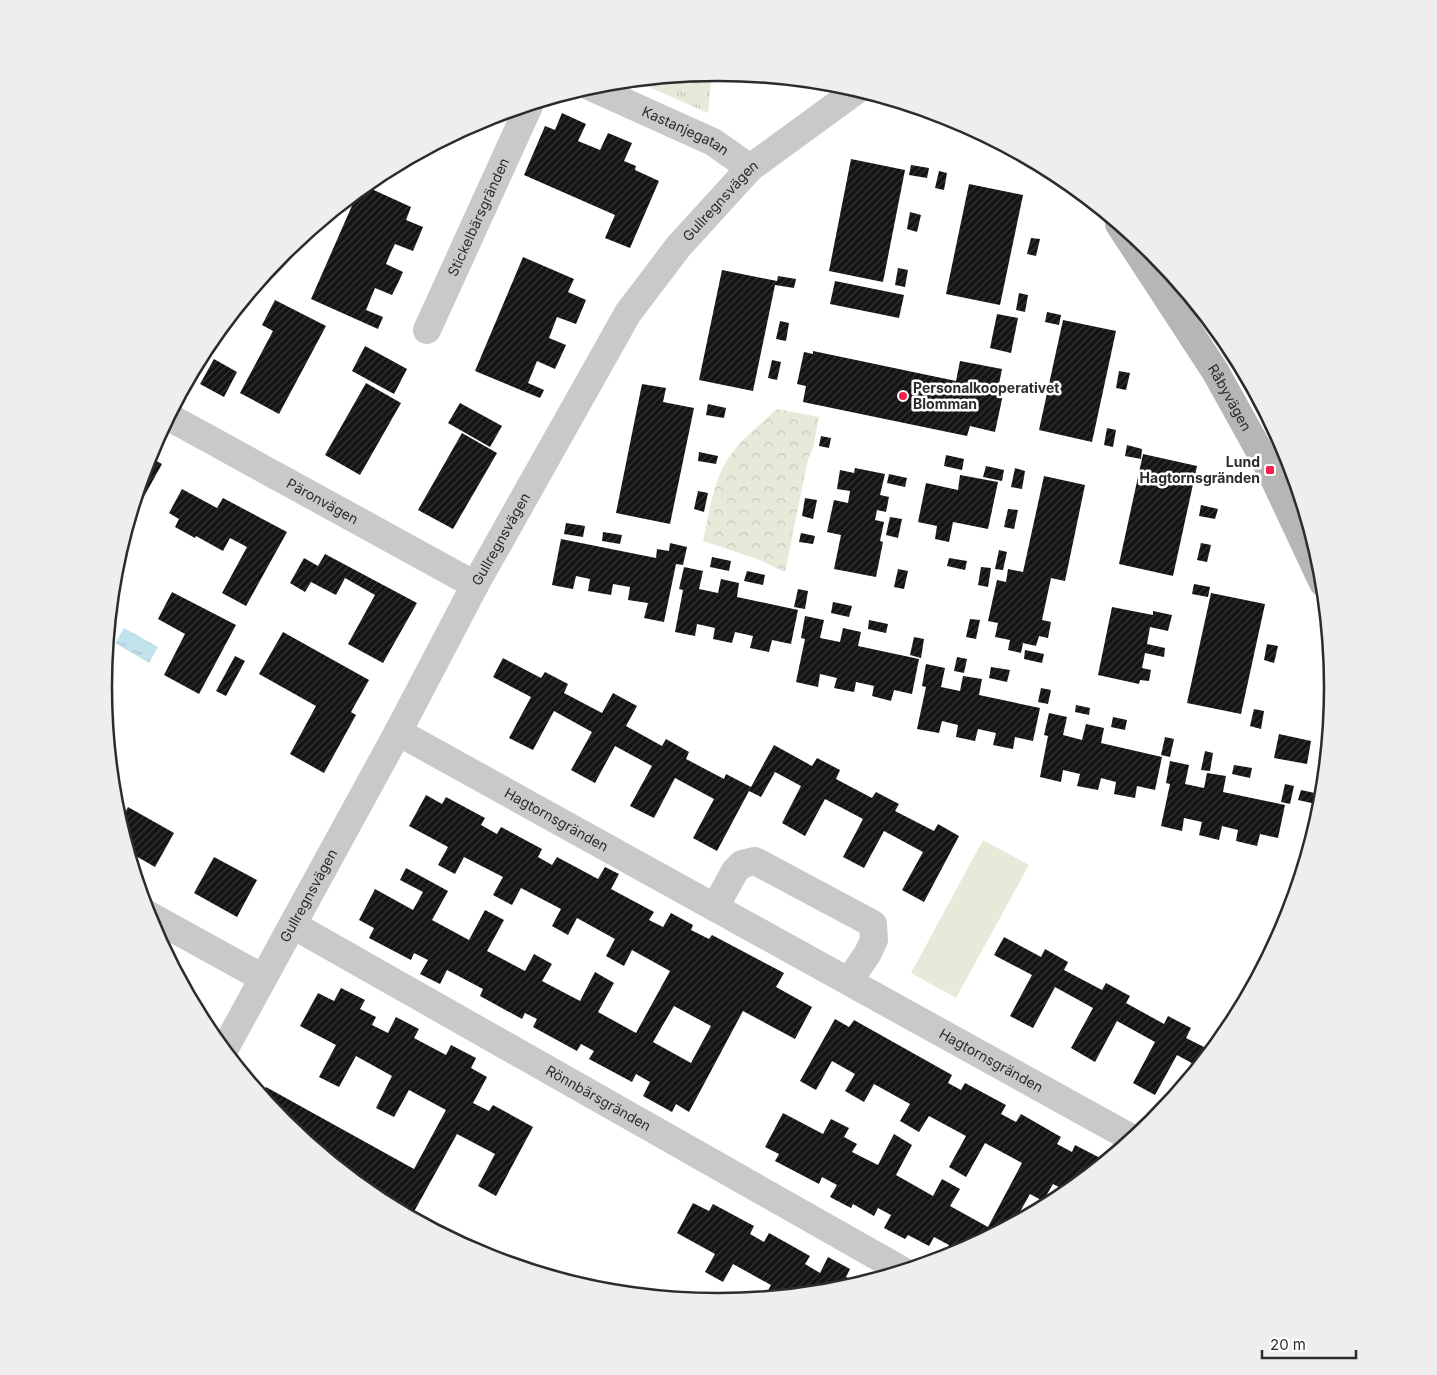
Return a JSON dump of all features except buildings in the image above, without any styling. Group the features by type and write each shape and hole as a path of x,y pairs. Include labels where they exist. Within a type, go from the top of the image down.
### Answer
{"street":[{"name":"Kastanjegatan","path":"603,92 713,142 750,168"},
{"name":"Gullregnsvägen","path":"228,1043 398,732 475,585 628,312 678,246 750,168 849,96"},
{"name":"Stickelbärsgränden","path":"427,330 526,112"},
{"name":"Råbyvägen","path":"1132,245 1215,371 1270,470 1309,554"},
{"name":"Päronvägen","path":"175,419 475,585"},
{"name":"Hagtornsgränden","path":"398,732 1126,1135"},
{"path":"715,908 735,871 742,864 755,861 873,924 874,940 868,954 848,981"},
{"path":"158,919 263,978"},
{"name":"Rönnbärsgränden","path":"293,925 897,1267"}],"green space":[{"path":"711,81 708,113 645,86"},
{"path":"777,409 819,417 813,448 808,459 785,572 757,559 703,541 714,491 726,462 743,440"},
{"path":"983,840 1029,865 956,998 911,973"}],"water":[{"path":"124,628 158,647 149,663 115,643"}],"place":[{"name":"Personalkooperativet Blomman","path":"903,396"},
{"name":"Lund Hagtornsgränden","path":"1270,470"}]}
